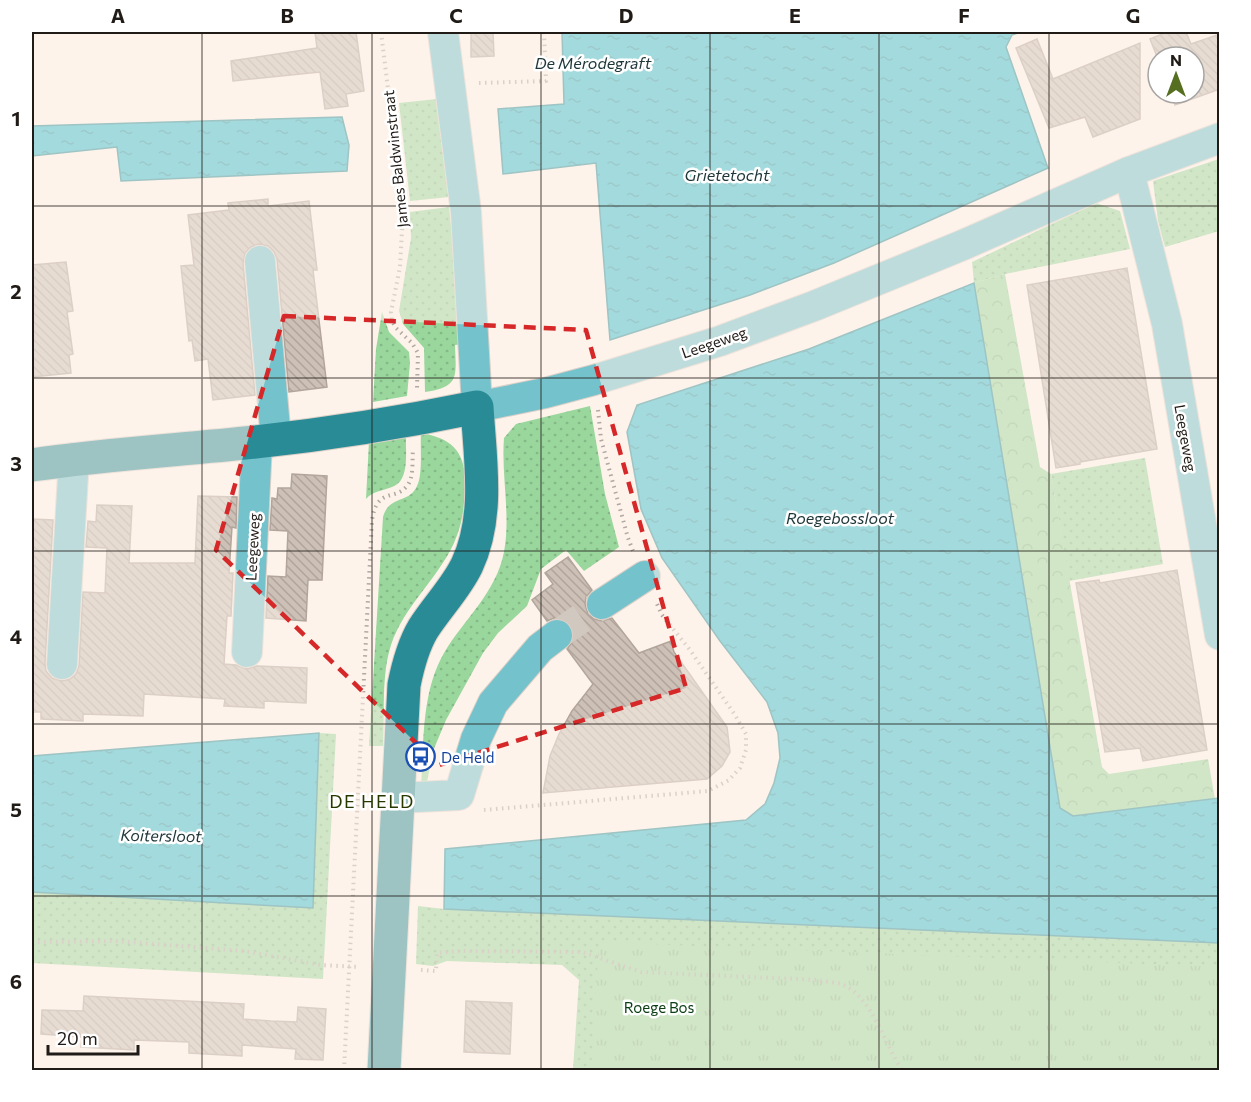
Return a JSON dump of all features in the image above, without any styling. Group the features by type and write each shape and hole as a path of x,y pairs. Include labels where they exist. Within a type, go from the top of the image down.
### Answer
{"main road":[{"name":"Leegeweg","path":"32,465 74,458 266,441 415,420 477,407"},
{"path":"384,1071 404,685 408,666 423,630 467,566 479,528 481,488 477,407"}],"street":[{"path":"443,32 466,212 477,407"},
{"name":"Leegeweg","path":"477,407 594,380 720,341 814,306 963,245 1129,172 1220,138"},
{"name":"Leegeweg","path":"1129,172 1167,324 1220,635"},
{"name":"Leegeweg","path":"247,652 266,441 260,261"},
{"path":"62,664 74,458"},
{"path":"602,604 645,576"},
{"path":"397,798 459,795 476,739 494,703 540,648 557,635"}],"path":[{"name":"James Baldwinstraat","path":"381,32 403,212 400,267 391,312 396,328 412,343 418,353 415,420"},
{"path":"449,84 546,81 544,32"},
{"path":"483,810 708,790 729,780 740,768 746,750 746,734 690,650 662,615 628,538 601,439 594,380"},
{"path":"344,1071 372,520 379,502 386,496 402,490 411,479 415,420"},
{"path":"32,942 116,941 244,951 321,965 436,971 437,953 460,951 582,952 641,972 818,980 842,984 872,1012 902,1071"}],"highlighted area":[{"path":"284,316 586,330 686,688 439,765 216,550"}],"green space":[{"path":"437,99 449,197 410,201 399,103"},
{"path":"1219,159 1219,231 1165,247 1158,221 1153,181"},
{"path":"1096,203 1120,211 1130,249 1005,274 974,283 972,262"},
{"path":"449,207 464,344 455,345 456,365 454,378 450,383 445,387 425,392 424,348 403,324 399,311 411,238 410,212"},
{"path":"1005,274 1040,467 1051,474 1102,767 1109,774 1208,759 1215,799 1072,816 1060,809 974,283"},
{"path":"382,312 389,332 409,352 407,396 373,402 376,349"},
{"path":"590,406 605,494 619,547 584,571 566,550 541,569 527,606 498,633 483,653 446,720 433,751 426,787 421,787 427,701 437,668 452,641 487,593 500,567 504,552 507,524 504,438 516,424"},
{"path":"406,433 406,464 402,478 398,484 366,499 369,441"},
{"path":"421,433 448,442 459,454 464,470 463,513 460,528 447,556 412,605 391,645 385,682 383,746 369,746 383,517 390,505 409,495 417,486 421,468"},
{"path":"1145,458 1163,564 1069,581 1051,474"},
{"path":"319,733 336,734 323,979 32,963 32,892 313,908"},
{"name":"Roege Bos","path":"418,906 1219,943 1219,1070 573,1070 579,980 562,965 447,961 433,966 416,964"},
{"name":"Roege Bos","path":"599,942 1219,967 1219,1070 591,1070"}],"water":[{"name":"Grietetocht","path":"562,32 1021,32 1012,35 1006,47 1048,168 834,263 750,295 610,340 596,163 503,174 498,109 564,104"},
{"path":"342,117 349,145 347,171 121,181 117,147 32,156 32,126"},
{"name":"Roegebossloot","path":"974,283 1060,808 1073,816 1219,798 1219,943 444,909 445,849 746,820 765,804 774,783 780,758 778,733 767,702 720,641 662,558 641,509 627,432 637,405 809,349"},
{"name":"Koitersloot","path":"319,733 313,908 32,892 32,756"}],"building":[{"path":"315,32 356,32 364,91 346,94 348,106 325,109 320,72 233,81 231,61 317,48"},
{"path":"1167,32 1186,32 1191,44 1220,34 1220,89 1206,94 1206,45 1152,45 1150,39"},
{"path":"471,33 493,33 494,56 471,57"},
{"path":"1037,39 1053,79 1140,43 1140,119 1093,137 1085,117 1049,128 1016,48"},
{"path":"268,199 268,206 309,201 317,270 313,270 327,387 289,392 277,259 268,246 258,244 245,253 243,263 255,395 213,400 208,359 195,361 192,340 189,341 181,266 194,265 188,215 229,210 228,203"},
{"path":"66,262 73,311 67,312 73,354 69,355 71,373 32,377 32,265"},
{"path":"1127,268 1157,449 1056,468 1027,285"},
{"path":"292,474 327,476 322,580 308,580 306,621 266,618 268,576 286,577 288,531 270,530 272,498 277,499 278,488 291,488"},
{"path":"198,496 237,497 236,528 232,527 229,573 233,573 231,616 227,616 224,664 247,669 257,666 307,668 306,703 264,701 264,708 224,706 225,699 144,694 143,716 83,714 83,721 41,719 41,712 32,712 32,519 53,520 45,663 46,671 52,678 62,681 76,674 79,666 83,592 105,593 107,548 86,547 88,521 96,522 97,505 132,506 129,563 195,563"},
{"path":"568,557 592,590 586,597 585,604 588,614 602,621 612,618 639,653 671,641 674,652 727,727 730,752 722,766 707,779 543,793 550,756 559,734 572,711 593,684 567,649 573,641 574,632 571,625 563,619 554,618 547,621 532,600 553,584 545,573"},
{"path":"1177,570 1207,750 1143,761 1140,748 1105,752 1076,583 1099,580 1100,583"},
{"path":"84,996 244,1004 243,1019 271,1021 297,1022 298,1007 326,1009 323,1060 295,1059 296,1049 242,1045 242,1056 189,1053 189,1042 134,1040 134,1050 81,1047 82,1037 41,1034 42,1010 83,1011"},
{"path":"466,1001 512,1003 510,1054 464,1052"}],"tunnel":[{"path":"557,635 602,604"}],"place":[{"name":"De Held","path":"420,757"}],"district":[{"name":"DE HELD","path":"372,801"}],"water label":[{"name":"De Mérodegraft","path":"593,62"}]}
